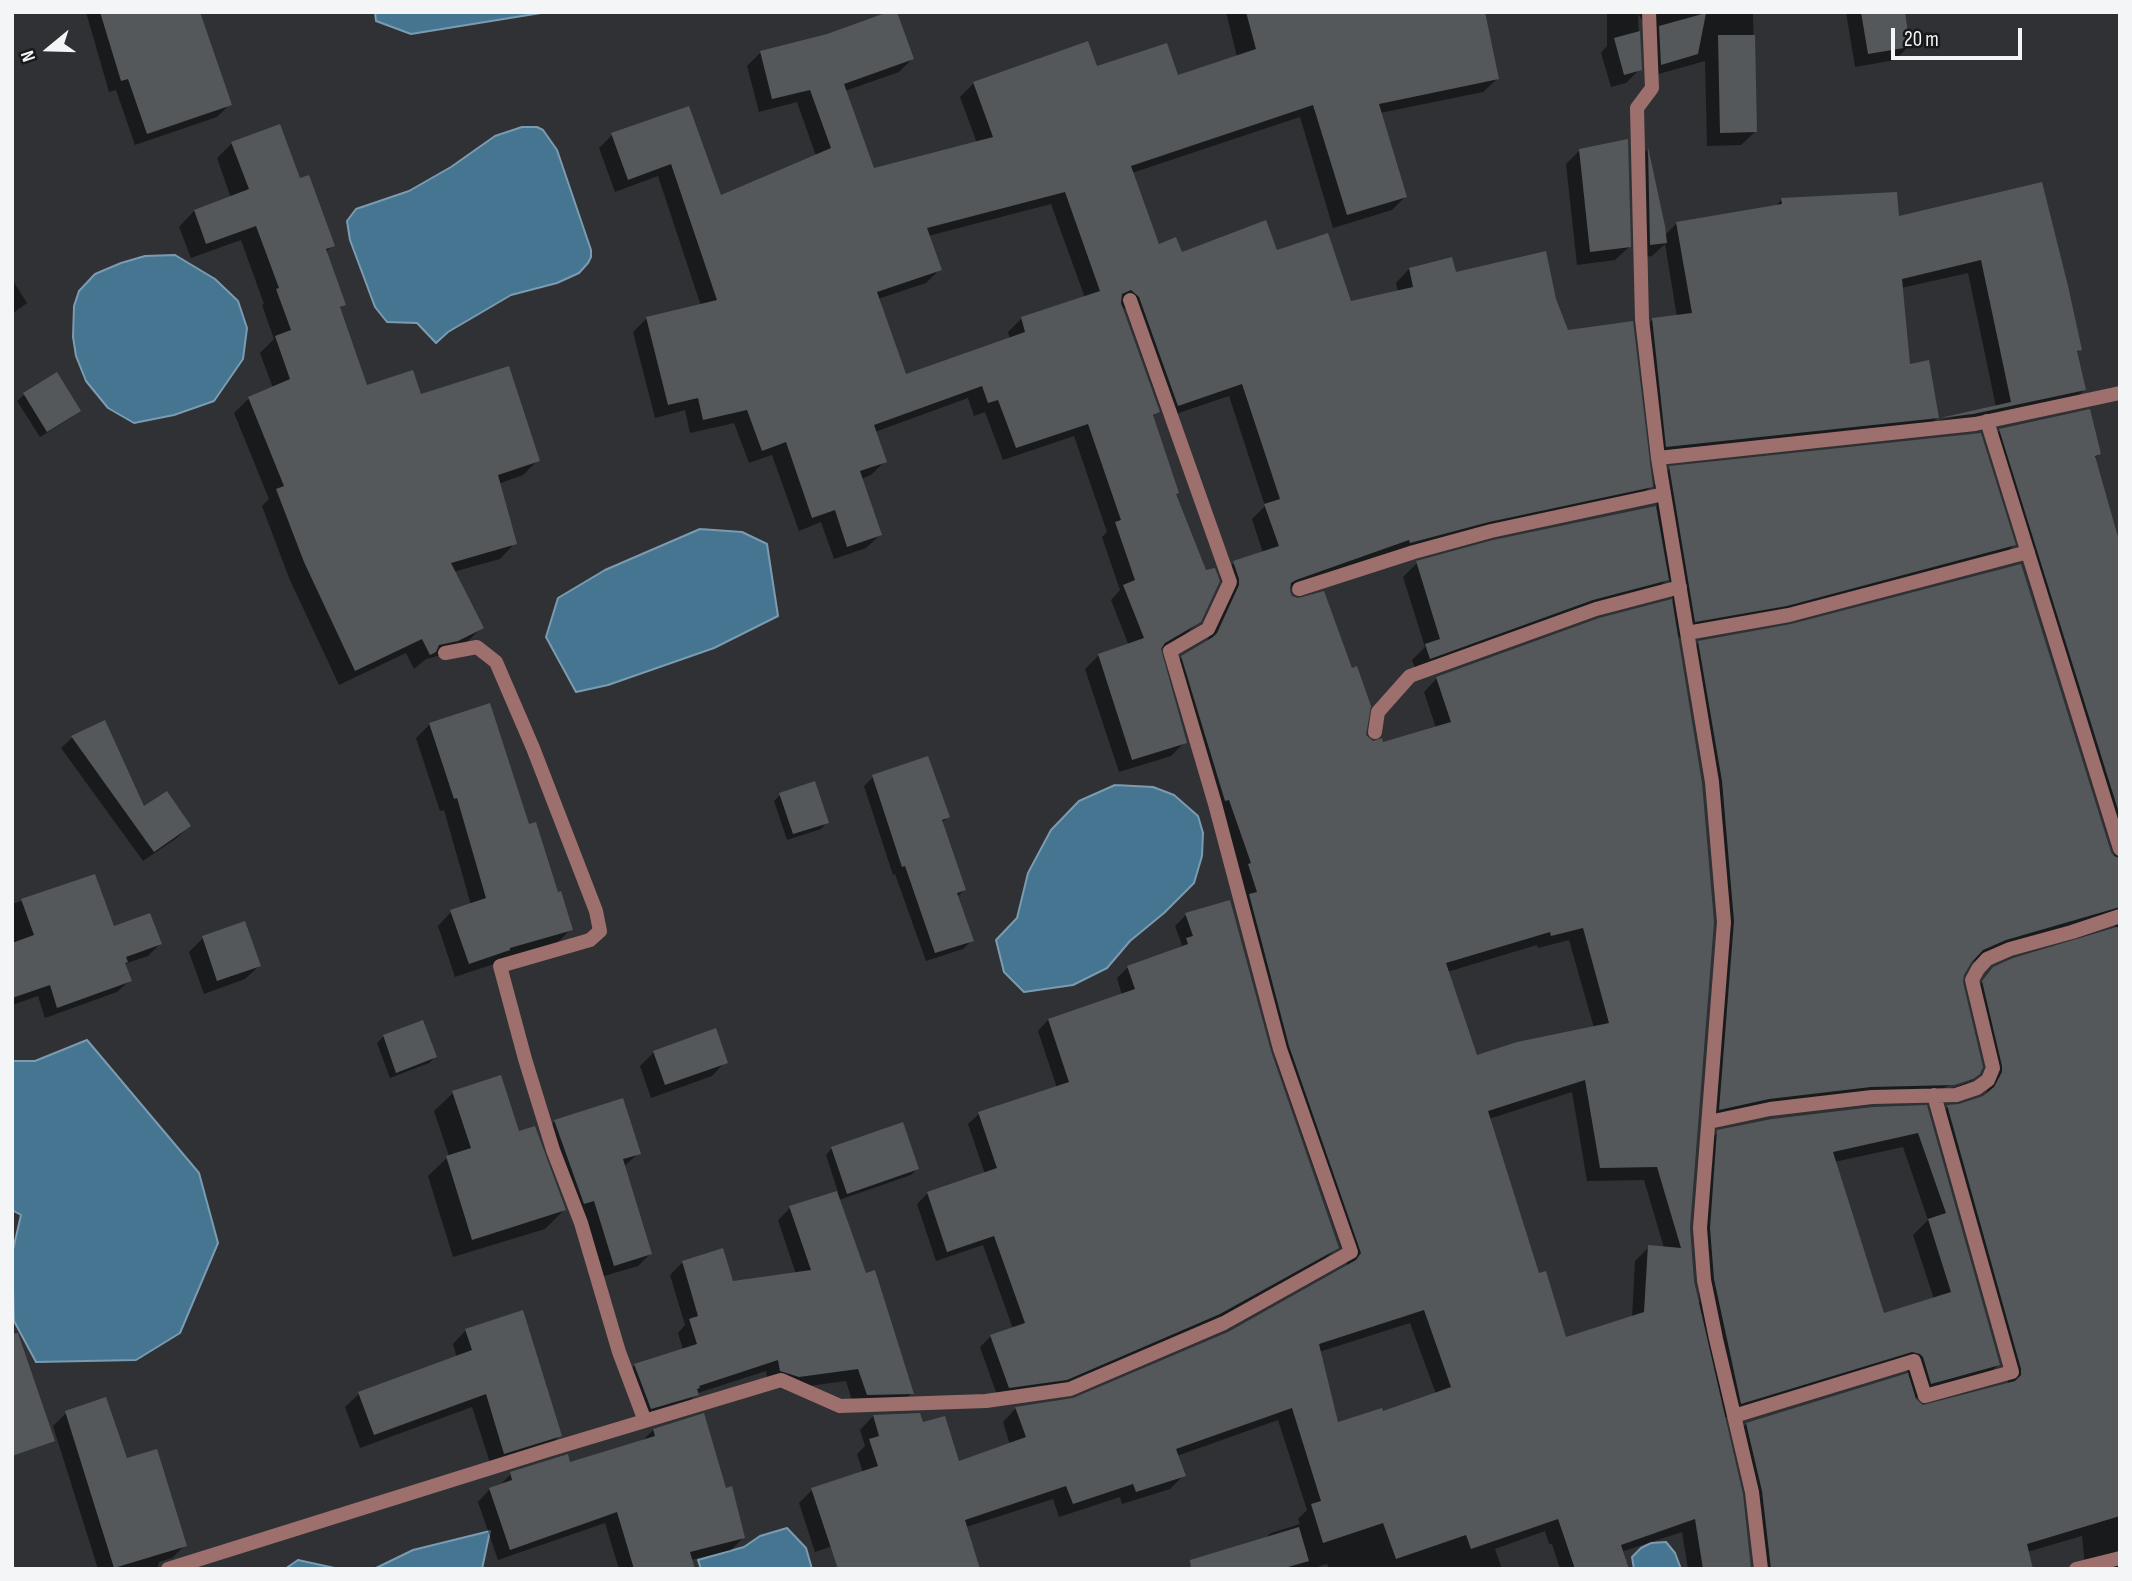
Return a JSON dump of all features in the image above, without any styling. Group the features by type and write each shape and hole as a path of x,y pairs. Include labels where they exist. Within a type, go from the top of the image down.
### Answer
{"street":[{"path":"1649,12 1652,88 1637,108 1642,319 1658,458 1712,782 1724,922 1700,1228 1707,1292 1716,1339 1752,1492 1761,1569"},
{"path":"169,1569 781,1380 840,1406 986,1401 1070,1389 1224,1324 1351,1252 1280,1049 1215,804 1170,651 1208,629 1230,582 1130,300"},
{"path":"1658,458 1975,424 2120,393"},
{"path":"1987,421 2120,849"},
{"path":"1299,589 1414,552 1491,531 1664,494"},
{"path":"1687,633 1789,615 2028,552"},
{"path":"1375,732 1378,712 1410,676 1596,609 1680,587"},
{"path":"445,653 477,647 496,662 536,755 596,911 600,931 590,940 500,966 524,1059 553,1150 581,1223 619,1352 645,1421"},
{"path":"1709,1122 1770,1110 1872,1097 1956,1095 1977,1087 1988,1080 1993,1068 1972,980 1978,969 1987,959 2010,949 2120,916"},
{"path":"1734,1416 1914,1361 1925,1396 2012,1372 1934,1095"},
{"path":"2076,1569 2120,1558"}],"water":[{"path":"375,12 547,12 411,34 376,21"},
{"path":"522,127 537,127 543,130 557,150 591,250 588,263 579,273 557,283 511,295 448,332 436,343 417,323 387,322 375,307 350,240 347,221 356,209 409,191 451,167 495,136"},
{"path":"175,255 215,279 238,301 247,328 243,359 214,401 174,415 134,423 108,408 86,381 76,356 73,337 74,306 79,291 95,274 145,256"},
{"path":"700,529 742,532 767,544 778,616 714,648 608,685 576,692 546,637 558,598 605,570"},
{"path":"1115,785 1153,787 1174,795 1198,816 1203,833 1202,856 1194,883 1130,941 1107,968 1073,985 1024,992 1004,972 996,940 1017,918 1028,873 1051,830 1079,801"},
{"path":"87,1040 199,1173 218,1243 180,1333 136,1360 36,1362 14,1321 12,1254 21,1215 12,1210 12,1061 35,1061"},
{"path":"787,1528 806,1548 812,1569 701,1569 698,1560 744,1547 760,1536"},
{"path":"490,1531 482,1569 374,1569 413,1550"},
{"path":"1666,1542 1675,1553 1681,1569 1634,1569 1632,1557 1641,1548 1651,1543"},
{"path":"298,1560 339,1569 285,1569"}],"building":[{"path":"100,12 200,12 232,105 147,134 128,79 121,81"},
{"path":"888,12 897,12 914,59 844,84 874,168 993,137 973,82 1088,41 1097,66 1167,43 1178,75 1256,49 1246,12 1485,12 1499,79 1379,104 1407,197 1347,215 1313,105 1131,166 1159,244 1176,237 1182,252 1266,220 1277,250 1328,233 1351,301 1413,287 1409,268 1452,257 1456,272 1546,251 1556,299 1568,330 1633,321 1653,487 1489,522 1410,543 1409,540 1296,580 1291,583 1290,591 1292,596 1298,598 1324,591 1352,668 1357,666 1371,706 1366,735 1373,741 1382,738 1383,742 1451,722 1436,677 1599,618 1672,599 1702,783 1714,922 1690,1227 1694,1281 1743,1494 1751,1569 1703,1569 1695,1519 1621,1545 1629,1569 1575,1569 1558,1519 1471,1549 1466,1535 1396,1559 1383,1523 1323,1543 1311,1504 1321,1501 1292,1408 1176,1449 1186,1476 1136,1492 1133,1484 1073,1504 1066,1486 965,1520 980,1569 838,1569 811,1488 878,1466 869,1439 879,1436 873,1415 920,1413 923,1422 945,1416 959,1461 1026,1437 1015,1407 1073,1398 1228,1332 1356,1260 1361,1253 1289,1046 1249,894 1257,892 1248,864 1251,863 1229,800 1225,801 1181,656 1217,633 1239,585 1233,561 1279,546 1264,504 1280,499 1242,384 1178,406 1139,297 1131,290 1122,294 1121,303 1160,412 1153,415 1179,493 1176,494 1206,570 1215,568 1220,581 1201,622 1165,643 1161,649 1187,743 1132,760 1098,654 1144,638 1123,585 1135,580 1115,522 1121,520 1088,424 1016,448 998,400 988,403 982,386 874,425 887,462 860,471 882,535 847,547 835,510 812,518 786,442 762,451 747,410 703,420 698,398 668,405 646,317 717,300 671,164 628,180 611,133 689,106 721,195 831,148 810,90 772,99 760,51 827,34","holes":["1065,192 1100,291 1021,317 1025,332 906,374 877,292 942,270 927,228","1583,928 1609,1023 1517,1042 1477,1055 1446,963 1550,932 1551,936","1585,1080 1600,1168 1657,1167 1681,1248 1648,1245 1644,1312 1566,1337 1546,1271 1539,1273 1488,1111","1424,1310 1451,1387 1383,1411 1382,1408 1338,1422 1319,1344"]},
{"path":"1861,12 1905,12 1910,47 1868,54"},
{"path":"1706,13 1698,54 1661,65 1659,26"},
{"path":"1640,31 1642,70 1624,75 1614,38"},
{"path":"1718,35 1755,35 1757,132 1720,133"},
{"path":"280,124 300,178 309,175 335,246 326,249 346,305 340,307 367,385 413,370 421,394 509,366 540,461 498,475 517,544 451,563 484,628 458,641 439,645 436,652 430,655 422,639 355,671 304,562 276,489 284,486 248,397 290,379 275,336 291,330 276,289 279,288 256,226 206,244 194,210 249,189 231,142"},
{"path":"1628,139 1631,247 1590,252 1579,149"},
{"path":"1648,147 1667,243 1650,245"},
{"path":"2042,182 2082,350 2077,351 2086,390 1973,414 1940,418 2011,402 1981,260 1902,279 1910,364 1929,360 1939,418 1666,447 1652,318 1692,313 1676,222 1782,204 1781,198 1897,192 1899,216"},
{"path":"57,372 81,411 47,432 23,393"},
{"path":"2090,409 2101,454 2095,456 2120,544 2120,816 1999,429"},
{"path":"1981,433 2016,545 1787,606 1695,622 1669,466"},
{"path":"1656,506 1669,580 1593,600 1430,659 1425,644 1440,639 1416,561 1493,540"},
{"path":"2021,564 2111,852 2120,858 2120,907 2006,940 1983,950 1971,963 1963,982 1983,1067 1980,1074 1973,1079 1954,1085 1871,1087 1769,1099 1719,1110 1734,921 1722,781 1698,641 1791,624"},
{"path":"490,703 529,824 536,822 573,930 510,948 469,964 450,910 486,898 457,798 454,799 429,723"},
{"path":"105,720 144,806 167,791 191,826 154,852 71,736"},
{"path":"928,756 950,817 942,820 966,890 957,893 974,941 935,953 905,866 902,867 872,775"},
{"path":"815,781 829,823 793,834 779,793"},
{"path":"95,874 114,926 150,913 162,944 126,957 128,962 125,963 132,981 57,1008 50,985 12,998 12,943 34,935 21,899"},
{"path":"1230,900 1271,1051 1339,1248 1220,1314 1067,1380 1009,1388 990,1335 1025,1323 994,1236 947,1252 927,1192 997,1168 978,1112 1069,1082 1048,1019 1135,989 1127,966 1188,944 1186,938 1193,936 1185,913"},
{"path":"245,921 261,966 217,981 202,936"},
{"path":"2120,926 2120,1516 2027,1544 2033,1569 1771,1569 1762,1491 1746,1423 1908,1373 1916,1399 1923,1405 2015,1381 2021,1375 1947,1105 1983,1096 1994,1087 2002,1072 1982,981 1993,967 2013,958"},
{"path":"423,1020 437,1057 396,1073 383,1035"},
{"path":"716,1028 728,1063 665,1085 653,1051"},
{"path":"501,1075 519,1131 535,1126 566,1210 472,1240 446,1156 471,1148 452,1091"},
{"path":"623,1098 641,1154 623,1159 652,1254 614,1266 594,1201 584,1204 554,1120"},
{"path":"1927,1105 2000,1365 1931,1384 1923,1357 1912,1352 1741,1404 1714,1279 1710,1228 1717,1130 1772,1119 1873,1107","holes":["1918,1133 1946,1213 1928,1219 1951,1292 1884,1313 1833,1152"]},
{"path":"903,1122 919,1169 847,1194 831,1147"},
{"path":"837,1191 866,1273 875,1270 914,1394 867,1395 858,1369 799,1377 780,1371 778,1360 699,1386 699,1395 651,1409 634,1364 697,1344 689,1319 698,1316 682,1261 723,1248 733,1281 811,1270 789,1206"},
{"path":"523,1310 562,1436 504,1454 486,1394 374,1435 358,1392 472,1350 465,1329"},
{"path":"18,1333 55,1441 12,1456 12,1334"},
{"path":"106,1397 127,1458 157,1449 187,1546 114,1568 65,1411"},
{"path":"704,1413 726,1488 732,1486 745,1538 690,1552 695,1569 634,1569 617,1512 510,1550 489,1488 512,1480 510,1472 568,1454 570,1462 655,1436 653,1429"},
{"path":"1299,1527 1309,1561 1281,1569 1191,1569 1190,1560"}]}
